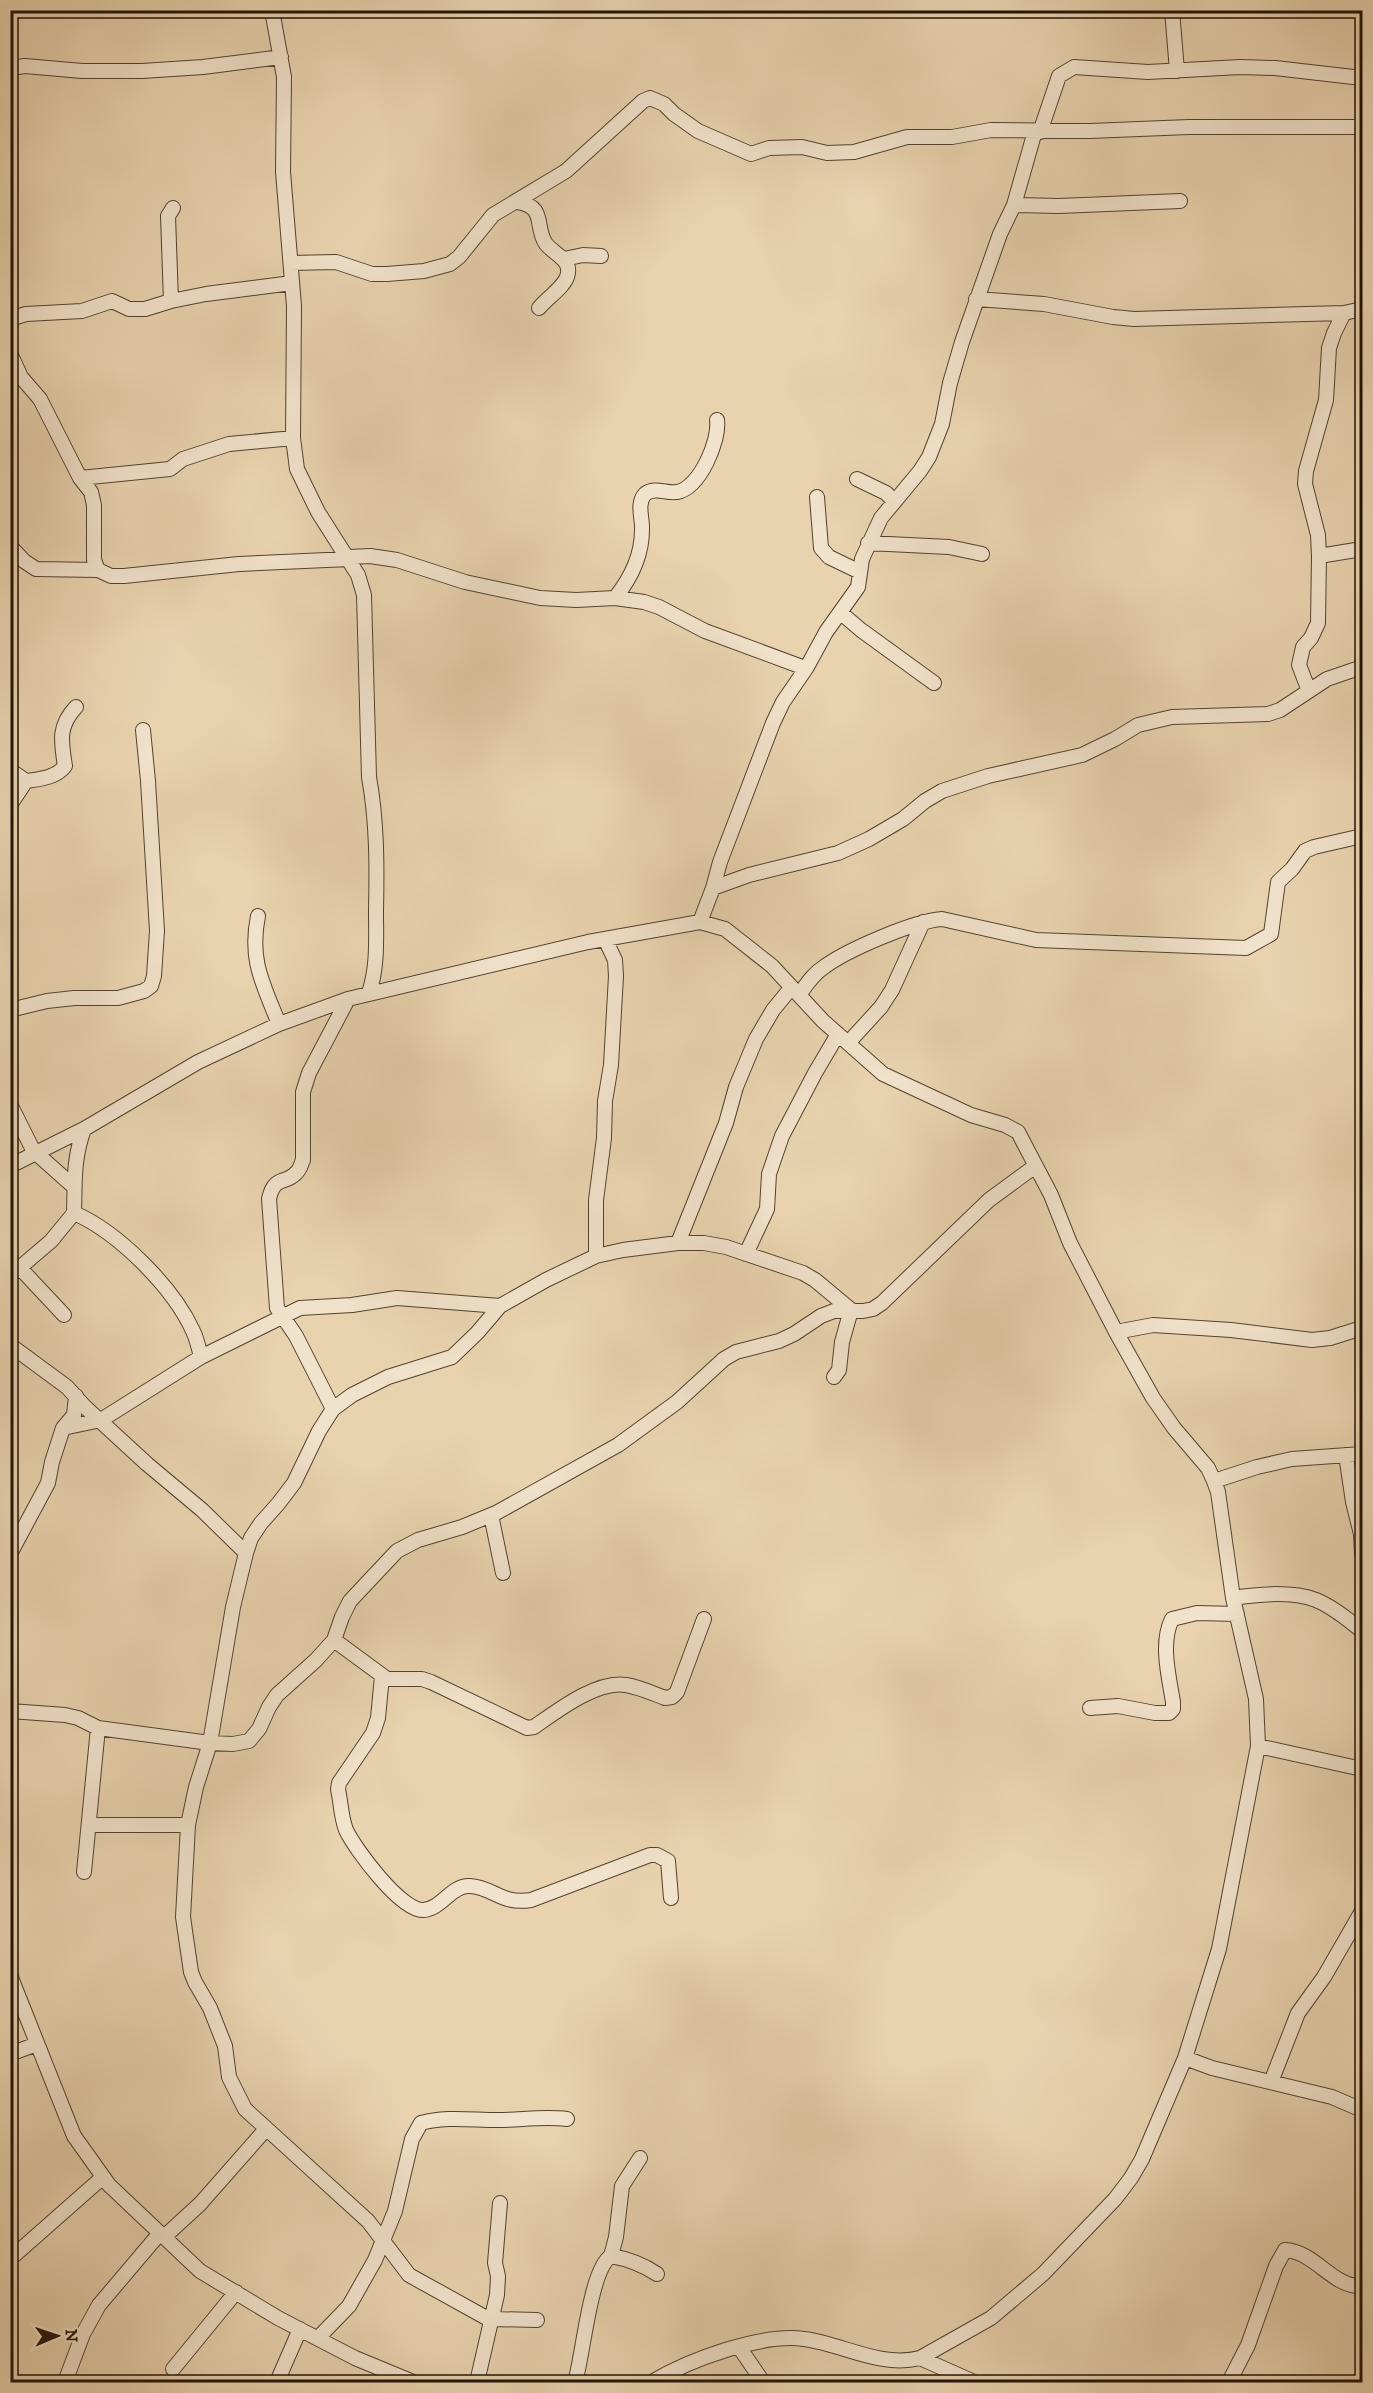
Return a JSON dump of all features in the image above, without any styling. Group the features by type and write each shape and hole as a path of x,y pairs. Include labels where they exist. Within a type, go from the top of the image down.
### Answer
{"street":[{"path":"272,10 285,77 284,194 292,283 293,438 297,469 318,512 358,575 364,596 369,777 374,804 377,848 375,976 369,993"},
{"path":"1172,10 1177,71"},
{"path":"10,68 142,71 203,67 281,57"},
{"path":"700,922 772,723 783,702 858,587 868,543 881,518 920,471 935,442 942,424 950,383 976,299 1000,234 1014,205 1037,131 1059,76 1068,68 1177,71 1275,68 1362,78"},
{"path":"291,263 336,262 372,274 410,272 450,264 459,257 492,215 518,202 566,171 643,101 650,98 664,104 698,132 751,154 769,148 802,147 828,153 854,152 907,137 952,137 991,130 1119,131 1189,127 1362,127"},
{"path":"1014,205 1059,206 1180,201"},
{"path":"518,202 532,207 539,219 545,242 564,259 568,266 568,276 563,284 539,308"},
{"path":"171,301 168,216 173,208"},
{"path":"564,259 583,255 601,256"},
{"path":"10,319 26,314 82,311 112,301 136,310 171,301 292,283"},
{"path":"976,299 1044,304 1134,319 1344,314 1362,309"},
{"path":"1309,691 1299,665 1303,647 1311,638 1318,623 1319,556 1318,535 1305,484 1306,471 1326,400 1329,348 1344,314"},
{"path":"10,353 21,377 40,399 80,478 91,492 94,505 94,560 98,570"},
{"path":"615,598 639,558 642,543 640,511 645,494 651,491 676,492 694,481 716,440 719,431 717,420"},
{"path":"80,478 170,469 183,459 229,444 293,438"},
{"path":"857,479 886,492 894,501"},
{"path":"817,497 821,548 829,557 860,572"},
{"path":"868,543 949,547 982,554"},
{"path":"10,546 24,561 36,569 98,570 111,576 239,564 370,556 397,560 465,582 540,598 576,600 615,598 644,602 660,607 705,631 730,639 761,654 805,668"},
{"path":"1319,556 1362,549"},
{"path":"841,613 884,648 934,683"},
{"path":"713,888 749,875 838,853 886,829 942,791 988,776 1082,754 1116,739 1138,725 1172,717 1268,714 1280,710 1328,679 1362,667"},
{"path":"10,770 26,781 48,777 63,769 65,766 63,726 76,707"},
{"path":"10,1010 47,1001 74,998 118,998 144,991 151,986 154,976 157,931 143,730"},
{"path":"10,806 26,781"},
{"path":"678,1243 726,1123 736,1088 756,1039 773,1010 823,967 868,944 923,922 942,920 1036,940 1246,948 1271,934 1274,924 1276,887 1305,851 1362,836"},
{"path":"258,916 254,938 255,960 279,1024"},
{"path":"10,1166 84,1129 198,1062 279,1024 348,999 605,939 700,922 714,924 733,935 781,972 795,992 883,1074 971,1116 1005,1125 1017,1132 1051,1195 1070,1243 1153,1398 1174,1428 1208,1468 1218,1492 1233,1598 1256,1700 1257,1746 1219,1949 1185,2058 1142,2159 1131,2178 1115,2199 1043,2274 991,2318 920,2358 908,2361 879,2359 805,2339 783,2338 738,2347 709,2356 678,2376 652,2382"},
{"path":"746,1254 767,1209 770,1174 782,1136 815,1073 843,1039 881,1007 892,990 923,922"},
{"path":"596,1256 596,1200 604,1138 605,1101 611,1065 616,976 615,960 605,939"},
{"path":"333,1409 296,1336 277,1308 268,1198 271,1190 280,1180 296,1174 303,1160 303,1092 309,1073 348,999"},
{"path":"10,1104 36,1154 73,1186"},
{"path":"64,1315 15,1272 51,1241 74,1213 73,1186 78,1146 84,1129"},
{"path":"10,1711 65,1715 78,1718 98,1728 210,1743 233,1744 249,1741 259,1729 277,1695 316,1660 334,1640 350,1601 397,1551 418,1540 462,1527 491,1515 618,1445 678,1402 724,1359 736,1352 779,1341 821,1316 834,1311 873,1309 989,1200 1034,1167"},
{"path":"74,1213 88,1219 112,1235 170,1292 195,1333 201,1357"},
{"path":"537,2320 492,2320 410,2275 368,2221 317,2172 245,2109 229,2077 225,2046 210,2008 195,1982 189,1963 183,1917 188,1825 196,1787 210,1743 233,1607 246,1553 251,1538 261,1523 294,1483 319,1431 333,1409 352,1395 388,1377 452,1357 500,1306 546,1280 596,1256 678,1243 704,1243 803,1273 851,1310"},
{"path":"63,1428 101,1420 201,1357 300,1308 352,1305 398,1298 500,1306"},
{"path":"834,1377 838,1370 842,1342 851,1310"},
{"path":"1116,1332 1153,1325 1231,1330 1312,1340 1330,1338 1362,1328"},
{"path":"10,1345 76,1396 246,1553"},
{"path":"10,1554 48,1483 63,1428 74,1415 76,1396"},
{"path":"1214,1481 1257,1467 1292,1459 1362,1454"},
{"path":"1346,1455 1362,1554"},
{"path":"491,1515 503,1573"},
{"path":"1233,1598 1278,1595 1314,1599 1325,1604 1362,1631"},
{"path":"1090,1708 1118,1706 1155,1713 1169,1713 1173,1709 1173,1702 1167,1646 1169,1626 1172,1620 1197,1613 1237,1614"},
{"path":"334,1640 382,1676 393,1680 422,1679 474,1701 519,1726 534,1727 582,1696 604,1687 623,1684 665,1698 672,1697 677,1692 704,1620"},
{"path":"382,1676 378,1718 373,1733 339,1783 338,1789 345,1827 353,1843 376,1875 411,1908 430,1909 440,1905 463,1887 471,1886 518,1902 531,1900 650,1855 657,1855 668,1862 671,1898"},
{"path":"84,1872 98,1728"},
{"path":"1257,1746 1362,1769"},
{"path":"90,1826 188,1825"},
{"path":"1271,2082 1294,2020 1329,1970 1362,1911"},
{"path":"10,1976 74,2136 103,2177 200,2271 355,2358 413,2382"},
{"path":"10,2054 37,2044"},
{"path":"1185,2058 1212,2068 1332,2097 1362,2110"},
{"path":"318,2338 349,2306 383,2243 395,2211 412,2139 421,2124 434,2119 498,2120 549,2117 567,2119"},
{"path":"65,2382 84,2334 99,2305 162,2235 200,2205 266,2129"},
{"path":"575,2382 590,2307 600,2271 604,2262 611,2256 616,2237 622,2186 640,2158"},
{"path":"10,2259 103,2177"},
{"path":"477,2382 497,2295 498,2276 495,2262 500,2203"},
{"path":"1229,2382 1248,2345 1276,2266 1285,2250 1310,2259 1345,2284 1358,2286"},
{"path":"611,2256 637,2262 657,2274"},
{"path":"173,2368 236,2292"},
{"path":"277,2382 300,2329"},
{"path":"738,2347 763,2382"},
{"path":"920,2358 974,2382"}]}
